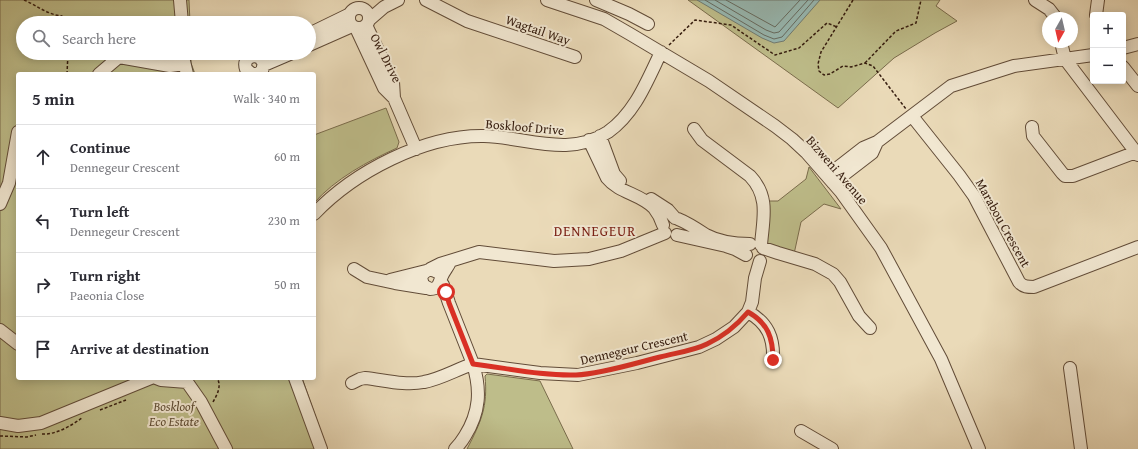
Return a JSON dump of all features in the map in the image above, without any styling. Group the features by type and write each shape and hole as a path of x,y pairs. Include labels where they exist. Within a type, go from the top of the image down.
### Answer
{"street":[{"path":"180,0 181,16"},
{"path":"316,42 398,0"},
{"name":"Wagtail Way","path":"426,0 467,21 575,57"},
{"name":"Bizweni Avenue","path":"547,0 604,19 661,52 709,81 792,139 806,152 871,233 892,265 942,359 979,449"},
{"path":"596,0 648,24"},
{"path":"1035,0 1051,12"},
{"path":"1096,12 1098,0"},
{"path":"316,32 359,21"},
{"name":"Owl Drive","path":"359,21 384,88 394,98 416,149"},
{"path":"1126,47 1138,44"},
{"path":"1032,127 1033,136 1065,176 1073,176 1137,154 1065,59 1062,48"},
{"name":"Boskloof Drive","path":"316,212 356,179 397,156 416,149 462,138 483,136 564,146 578,144 595,138 618,124 627,115 637,99 661,52"},
{"path":"830,180 872,153 877,142 948,88 956,84 1014,66 1090,55"},
{"path":"101,72 115,60"},
{"path":"136,60 170,66 184,64"},
{"path":"246,60 246,69 250,72"},
{"path":"1126,71 1138,86"},
{"name":"Marabou Crescent","path":"912,116 974,196 1019,282 1022,285 1026,287 1034,287 1138,247"},
{"path":"694,129 702,140 757,182 761,191 764,208 756,250 752,302 748,312 763,323 769,334 773,349 773,360"},
{"path":"595,138 603,161 618,188 646,201 657,212 668,231 735,249 778,253 815,264 833,274 840,282 859,316 870,328"},
{"path":"0,204 9,183 16,143"},
{"path":"387,281 428,270 440,264 479,252 554,261 589,259 621,251 668,231 679,233 682,228 680,222 668,210 646,196 612,179"},
{"path":"668,231 666,219 672,217 684,221 708,236 756,250"},
{"path":"354,269 364,276 428,288 436,287 450,262"},
{"path":"428,270 437,272 441,280 478,378 479,398 475,415 469,429 459,446 455,449"},
{"path":"428,270 421,278 422,282 445,302 449,303"},
{"name":"Dennegeur Crescent","path":"473,364 540,373 572,375 589,373 699,347 716,339 734,326 748,312"},
{"path":"0,330 16,342"},
{"path":"352,383 365,378 405,383 424,382 473,364"},
{"path":"1070,368 1081,449"},
{"path":"0,423 18,426 41,423 146,380"},
{"path":"161,380 187,382 201,402 226,449"},
{"path":"296,380 321,449"},
{"path":"801,431 832,449"}],"path":[{"path":"24,0 43,10 62,16"},
{"path":"853,0 821,52 818,64 819,71 824,75 830,74 843,66 851,67 865,63 896,32 916,23 921,0"},
{"path":"661,52 695,20 731,25 775,55 800,48 827,23 837,27"},
{"path":"67,72 68,60"},
{"path":"865,63 873,66 912,116"}],"green space":[{"name":"Boskloof Eco Estate","path":"0,0 189,0 190,16 16,16 16,60 191,60 194,72 16,72 16,380 303,380 327,449 0,449"},
{"path":"688,0 940,0 936,6 957,21 894,58 838,108"},
{"path":"386,108 399,142 397,148 352,171 322,194 316,201 316,134"},
{"path":"809,167 841,209 824,204 801,222 794,254 766,243 768,201 778,201 806,179"},
{"path":"487,374 540,381 573,449 467,449 480,422 485,397 485,376"}],"water":[{"path":"697,0 820,0 784,41 774,43 762,38"}],"district":[{"name":"DENNEGEUR","path":"595,231"}],"route":[{"path":"446,292 473,364 540,373 567,375 589,373 636,363 708,344 742,320 748,312 763,323 769,334 772,341 773,360"}]}
